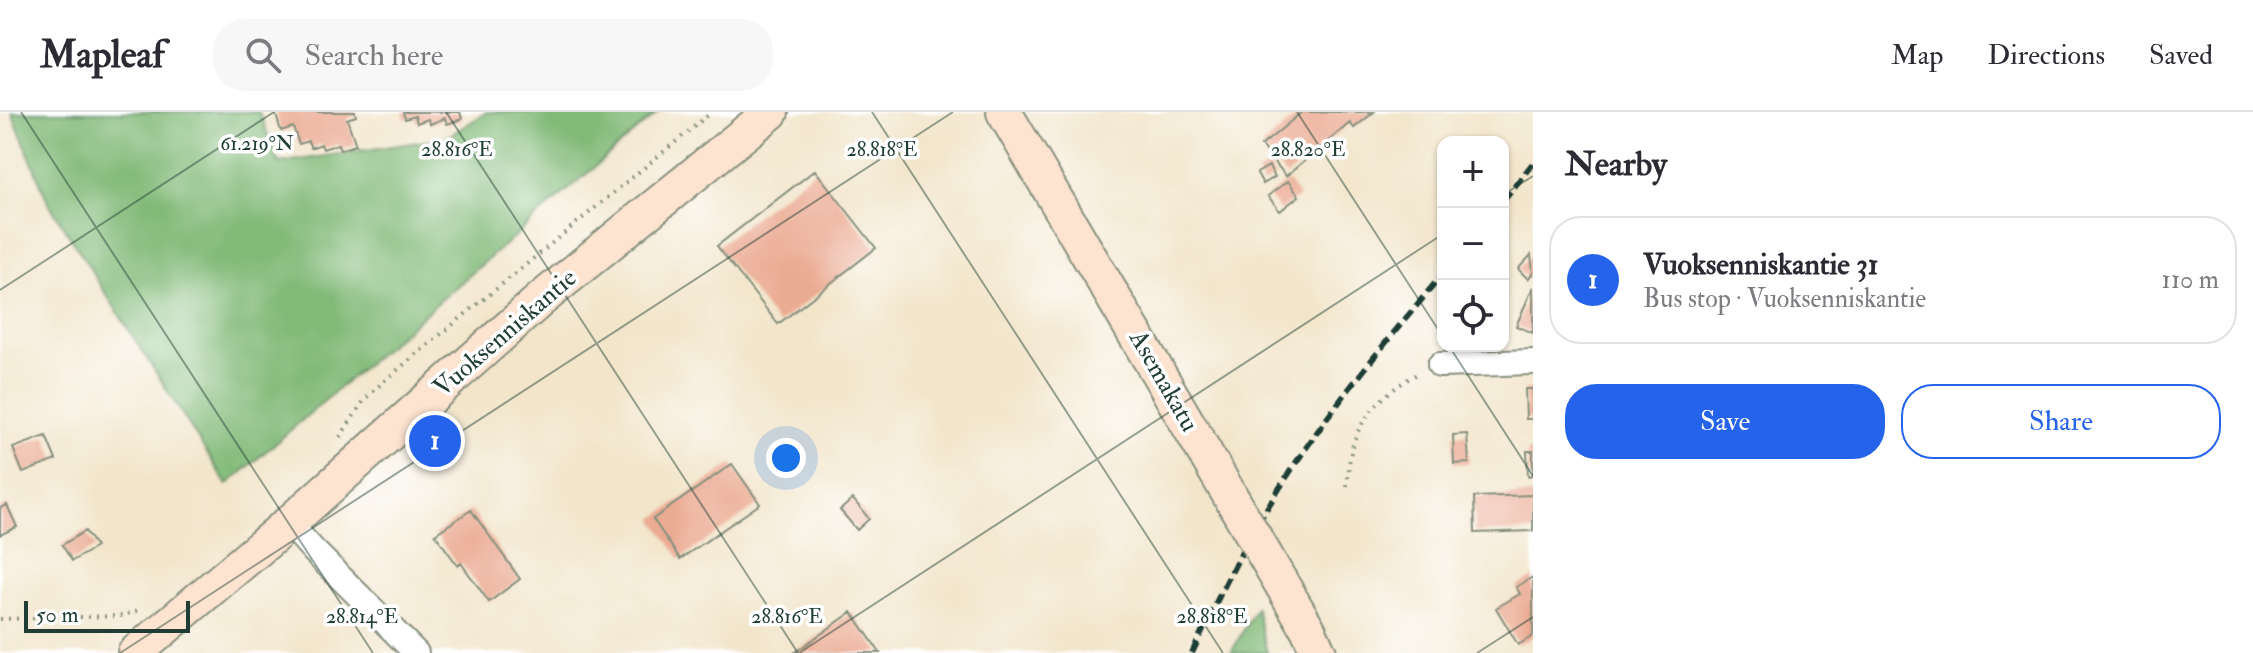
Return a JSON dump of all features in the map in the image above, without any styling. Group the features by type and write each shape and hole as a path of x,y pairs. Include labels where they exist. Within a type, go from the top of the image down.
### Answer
{"street":[{"name":"Vuoksenniskantie","path":"135,653 289,523 540,300 771,112"},
{"name":"Asemakatu","path":"1004,112 1314,641"},
{"path":"1440,365 1533,362"},
{"path":"289,523 416,653"}],"path":[{"path":"335,446 365,399 384,381 712,112"},
{"path":"1347,486 1352,447 1361,425 1378,403 1404,381 1440,365"},
{"path":"0,619 120,616 141,610"},
{"path":"0,626 7,619"}],"green space":[{"path":"12,112 259,112 279,163 445,138 487,112 658,112 227,485 48,202"},
{"path":"1256,608 1267,653 1231,653"}],"building":[{"path":"275,112 355,112 356,116 347,119 356,145 340,150 338,144 323,149 321,144 311,148 308,141 299,144 293,127 281,131"},
{"path":"403,112 460,112 462,119 447,124 445,118 430,124 428,119 417,123 415,116 405,119"},
{"path":"1302,112 1374,112 1354,128 1350,123 1286,176 1261,146"},
{"path":"1269,166 1275,177 1263,184 1257,173"},
{"path":"815,170 876,248 778,324 717,246"},
{"path":"1288,181 1299,196 1280,211 1268,196"},
{"path":"1531,255 1533,273 1528,279 1518,269"},
{"path":"1533,287 1533,333 1516,326"},
{"path":"1525,389 1533,389 1533,419 1526,419"},
{"path":"1467,434 1469,463 1454,464 1453,435"},
{"path":"46,436 56,460 23,473 13,448"},
{"path":"1527,451 1533,451 1533,475 1528,476"},
{"path":"732,464 760,504 680,559 653,519"},
{"path":"1533,495 1533,531 1475,533 1474,497"},
{"path":"853,499 869,519 857,530 840,510"},
{"path":"7,505 17,527 0,535 0,508"},
{"path":"471,510 520,579 489,602 435,534"},
{"path":"85,531 96,547 72,561 62,545"},
{"path":"1533,577 1533,636 1518,645 1496,608 1520,594 1516,587"},
{"path":"852,612 880,653 794,653"}],"railway":[{"path":"1509,193 1533,163"},
{"path":"1192,653 1241,554 1293,467 1354,382 1438,280"}],"place":[{"name":"Vuoksenniskantie 31","path":"435,441"}]}
